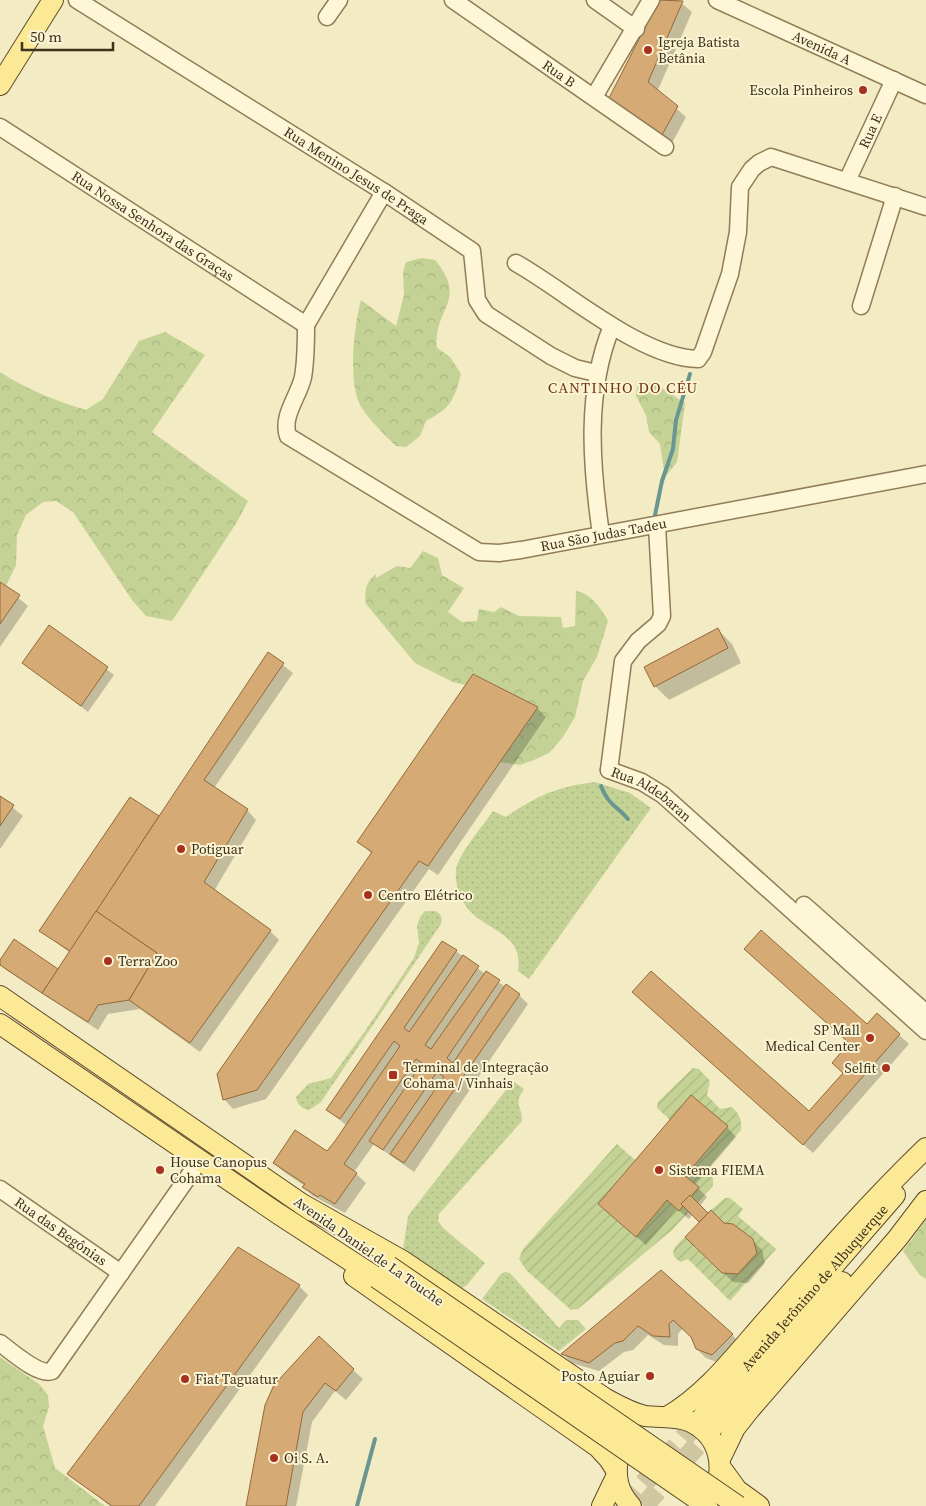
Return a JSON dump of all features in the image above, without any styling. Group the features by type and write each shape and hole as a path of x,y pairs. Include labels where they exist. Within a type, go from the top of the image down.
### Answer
{"main road":[{"path":"0,85 53,0"},
{"name":"Avenida Daniel de La Touche","path":"0,996 302,1204 383,1272 707,1506"},
{"name":"Avenida Daniel de La Touche","path":"0,1026 277,1213 383,1272 738,1506"},
{"path":"602,1506 616,1474 618,1455 624,1441 634,1430 646,1422 664,1417 683,1408 703,1390 859,1215 926,1148"},
{"name":"Avenida Jerônimo de Albuquerque","path":"926,1160 708,1421 926,1190"},
{"path":"707,1506 719,1482 720,1463 735,1428 897,1239 926,1202"},
{"path":"302,1204 403,1261 606,1399 627,1410 691,1422 710,1437 720,1463 738,1490 759,1506"},
{"path":"277,1213 372,1289 598,1447 609,1459 620,1489 630,1506"}],"street":[{"name":"Rua Menino Jesus de Praga","path":"77,0 384,192 472,251 478,300 486,314 551,356 575,368 596,373"},
{"path":"327,17 339,0"},
{"name":"Rua B","path":"452,0 665,147"},
{"path":"595,0 636,29"},
{"path":"594,98 636,29 651,0"},
{"name":"Avenida A","path":"717,0 926,95"},
{"name":"Rua E","path":"847,181 894,80"},
{"name":"Rua Nossa Senhora das Graças","path":"0,127 306,325"},
{"path":"516,263 612,326 662,352 698,359 703,352 730,274 738,232 739,195 748,173 758,162 771,157 926,207"},
{"path":"306,325 384,192"},
{"path":"861,306 895,196"},
{"name":"Rua São Judas Tadeu","path":"306,325 303,377 286,422 288,436 479,552 499,553 601,534 657,526 926,474"},
{"path":"601,534 594,469 596,373 612,326"},
{"path":"609,770 623,661 638,641 658,624 662,616 657,526"},
{"name":"Rua Aldebaran","path":"609,770 637,773 667,787 926,1013"},
{"name":"Rua Aldebaran","path":"609,770 642,782 663,795 926,1031"},
{"name":"Rua das Begônias","path":"0,1344 38,1369 52,1371 200,1160"},
{"name":"Rua das Begônias","path":"0,1190 121,1273"}],"green space":[{"path":"422,258 435,260 445,274 449,285 450,295 437,334 437,348 450,357 461,374 450,402 441,412 426,421 420,436 406,447 396,446 369,418 357,398 353,371 356,324 361,300 396,326 404,295 403,272 406,262"},
{"path":"165,332 205,355 152,432 248,501 237,522 172,621 146,616 132,600 73,512 56,501 43,502 26,515 17,535 16,565 6,586 0,582 0,372 41,394 86,410 103,399 139,341"},
{"path":"649,383 662,388 685,403 677,462 665,477 660,444 649,432 646,415 636,396 637,386"},
{"path":"423,551 438,558 442,575 464,588 448,612 462,622 477,621 479,609 494,612 501,607 519,616 561,617 563,628 575,626 576,591 591,598 605,616 608,621 597,657 583,681 575,717 563,737 549,753 520,765 499,762 538,707 474,674 466,685 453,682 415,663 366,604 366,587 376,574 376,578 397,566 410,568"},
{"path":"595,782 630,793 651,808 529,979 518,971 518,956 514,945 506,937 475,916 466,906 457,885 456,870 458,863 466,848 493,811 506,817 548,793 570,786"},
{"path":"425,911 435,911 440,914 441,924 321,1102 309,1110 301,1107 296,1097 308,1084 331,1078 414,958 419,943 417,926 420,917"},
{"path":"693,1068 699,1069 710,1081 707,1095 720,1109 732,1107 741,1120 741,1130 705,1171 713,1178 713,1186 672,1230 578,1309 571,1310 526,1270 519,1259 523,1249 617,1144 635,1160 598,1204 636,1237 667,1200 678,1210 699,1187 685,1176 727,1126 691,1095 670,1120 657,1108 658,1102"},
{"path":"513,1081 524,1089 519,1098 522,1121 439,1214 438,1221 443,1228 485,1263 467,1285 459,1290 403,1250 408,1216"},
{"path":"725,1198 730,1198 743,1209 738,1216 776,1249 730,1301 688,1259 681,1262 676,1259 673,1253 676,1246 685,1237 722,1273 738,1274 756,1252 733,1224 724,1223 711,1210"},
{"path":"926,1220 926,1279 919,1274 903,1251"},
{"path":"505,1272 510,1273 559,1328 566,1320 578,1320 586,1329 559,1351 482,1299 501,1274"},
{"path":"0,1357 39,1384 48,1395 49,1407 43,1426 55,1468 105,1506 0,1506"}],"building":[{"name":"Igreja Batista Betânia","path":"659,0 683,1 648,82 678,106 662,135 609,98"},
{"path":"0,582 20,595 0,624"},
{"path":"49,625 108,667 81,706 22,663"},
{"path":"718,628 728,648 654,687 644,667"},
{"name":"Potiguar","path":"268,652 284,663 204,780 248,809 204,882 271,930 190,1043 129,1000 157,953 96,911"},
{"name":"Centro Elétrico","path":"473,674 538,707 428,866 419,861 257,1090 223,1100 217,1074 372,852 357,842"},
{"path":"0,796 14,805 0,826"},
{"path":"130,797 159,816 70,951 39,931"},
{"name":"Terra Zoo","path":"96,911 157,953 129,1000 98,1005 88,1022 42,993"},
{"name":"SP Mall Medical Center","path":"761,930 867,1024 877,1013 900,1034 803,1145 632,992 651,971 809,1111 843,1073 832,1063 849,1043 744,949"},
{"path":"14,939 58,969 42,993 0,965 0,960"},
{"name":"Terminal de Integração Cohama / Vinhais","path":"442,941 457,950 404,1028 409,1032 463,955 479,966 425,1045 431,1049 486,971 500,980 447,1058 453,1063 506,984 520,994 404,1163 390,1154 444,1077 437,1072 383,1150 369,1141 422,1063 416,1059 344,1164 357,1173 335,1204 320,1195 318,1197 302,1187 305,1184 273,1163 295,1130 327,1151 335,1141 400,1046 394,1041 340,1119 326,1110"},
{"name":"Sistema FIEMA","path":"691,1095 728,1126 685,1176 699,1187 679,1211 667,1200 636,1237 598,1204"},
{"path":"690,1195 708,1213 699,1222 681,1204"},
{"path":"711,1210 724,1223 733,1224 753,1239 757,1253 738,1274 722,1273 685,1237"},
{"name":"Fiat Taguatur","path":"238,1247 300,1285 139,1506 112,1506 67,1474"},
{"path":"661,1270 733,1334 712,1355 696,1349 691,1337 673,1320 669,1324 670,1337 653,1336 638,1326 623,1341 615,1343 589,1363 561,1354"},
{"name":"Oi S. A.","path":"319,1336 354,1369 336,1391 325,1383 303,1412 286,1506 246,1506 265,1405 274,1385"}],"waterway":[{"path":"655,515 662,481 673,449 676,420 690,374"},
{"path":"601,786 610,802 628,819"},
{"path":"357,1506 375,1439"}],"tunnel":[{"path":"624,1506 703,1416"},
{"path":"644,1506 714,1426"}],"place":[{"name":"Igreja Batista Betânia","path":"648,50"},
{"name":"Escola Pinheiros","path":"863,90"},
{"name":"Potiguar","path":"181,849"},
{"name":"Centro Elétrico","path":"368,895"},
{"name":"Terra Zoo","path":"108,961"},
{"name":"SP Mall Medical Center","path":"870,1038"},
{"name":"Selfit","path":"886,1068"},
{"name":"Terminal de Integração Cohama / Vinhais","path":"393,1075"},
{"name":"House Canopus Cohama","path":"160,1170"},
{"name":"Sistema FIEMA","path":"659,1170"},
{"name":"Posto Aguiar","path":"650,1376"},
{"name":"Fiat Taguatur","path":"185,1379"},
{"name":"Oi S. A.","path":"274,1458"}],"district":[{"name":"CANTINHO DO CÉU","path":"623,388"}]}
